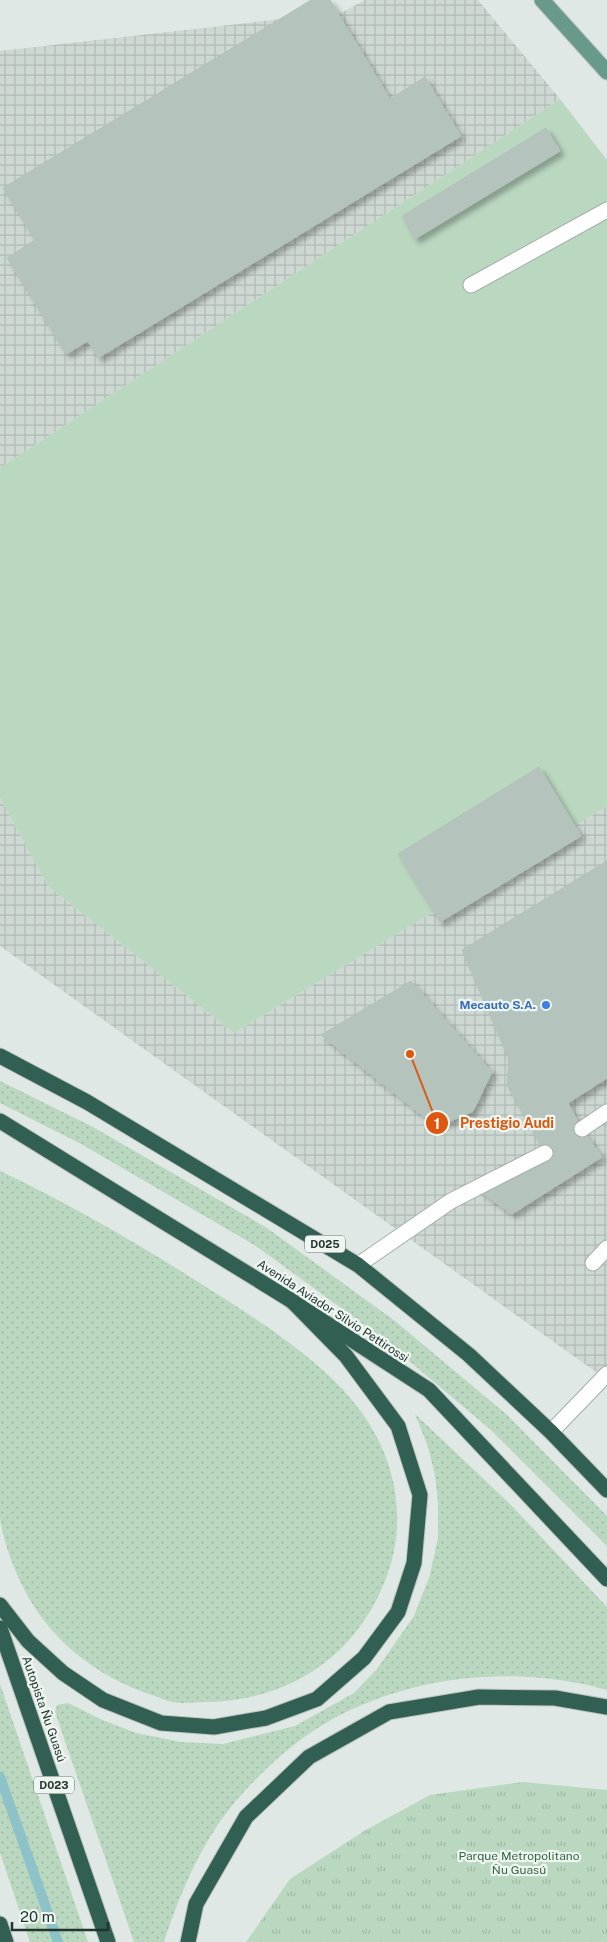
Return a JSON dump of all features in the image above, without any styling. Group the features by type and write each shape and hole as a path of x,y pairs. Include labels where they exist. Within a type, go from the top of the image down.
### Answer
{"highway":[{"name":"D025","path":"0,1056 96,1107 358,1264 469,1355 551,1432 607,1490"},
{"name":"Avenida Aviador Silvio Pettirossi","path":"0,1121 292,1301 430,1390 607,1579"},
{"path":"0,1605 28,1641 63,1673 104,1700 161,1723 214,1727 266,1718 317,1699 364,1658 398,1612 414,1563 420,1495 398,1426 346,1356 292,1301"},
{"name":"Autopista Ñu Guasú","path":"0,1628 108,1942"},
{"path":"188,1942 196,1904 246,1817 309,1757 389,1712 479,1697 555,1698 607,1707"},
{"path":"0,1924 6,1942"}],"main road":[{"path":"542,0 607,72"}],"lane":[{"path":"471,285 607,210"},
{"path":"582,1129 607,1112"},
{"path":"358,1264 451,1201 545,1153"},
{"path":"593,1262 607,1248"},
{"path":"551,1432 607,1374"}],"shaded area":[{"path":"365,0 478,0 560,99 0,468 0,51 343,12"},
{"path":"0,798 48,886 234,1033 607,806 607,1380 0,946"}],"green space":[{"path":"560,99 607,160 607,806 234,1033 48,886 0,798 0,468"},
{"path":"0,1081 93,1127 267,1228 395,1321 506,1414 607,1516 607,1546 491,1430 381,1337 256,1246 83,1145 0,1103"},
{"path":"0,1171 78,1210 250,1315 319,1367 358,1408 373,1430 389,1466 397,1504 397,1524 391,1562 385,1581 372,1609 355,1633 336,1654 314,1671 289,1684 262,1694 233,1700 177,1703 131,1687 92,1665 58,1637 43,1620 31,1601 10,1558 2,1531 0,1516"},
{"path":"415,1414 512,1506 607,1607 607,1690 572,1682 537,1678 502,1676 466,1678 397,1692 363,1704 331,1720 307,1735 283,1754 251,1784 228,1811 195,1864 164,1942 134,1942 55,1712 57,1705 68,1703 100,1719 136,1733 181,1742 223,1744 295,1726 354,1693 377,1669 414,1616 430,1575 438,1538 438,1502 435,1475 428,1447"},
{"path":"0,1684 88,1942 30,1942 0,1853"},
{"name":"Parque Metropolitano Ñu Guasú","path":"523,1782 607,1790 607,1942 246,1942 290,1879 364,1831 430,1795"}],"building":[{"path":"311,0 330,0 390,99 425,77 461,136 98,358 88,341 66,354 7,258 35,240 3,188"},
{"path":"546,128 560,151 415,239 402,216"},
{"path":"539,767 581,836 440,922 398,854"},
{"name":"Mecauto S.A.","path":"607,861 607,1078 568,1103 582,1129 602,1157 512,1214 479,1191 545,1153 507,1085 509,1059 462,950"},
{"path":"411,981 492,1072 473,1111 437,1127 321,1035"}],"waterway":[{"path":"0,1777 58,1942"}],"place":[{"name":"Mecauto S.A.","path":"546,1005"},
{"name":"Prestigio Audi","path":"410,1054"}]}
